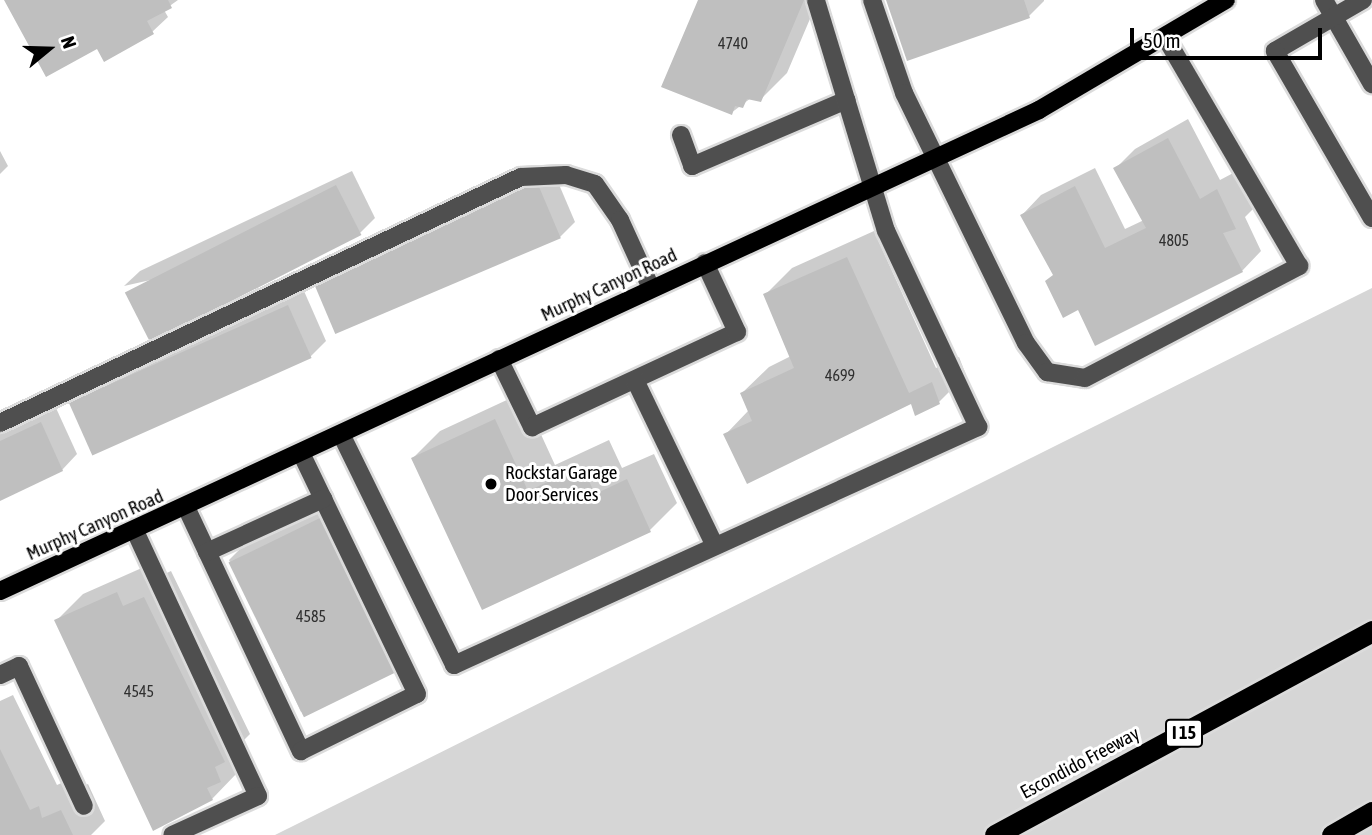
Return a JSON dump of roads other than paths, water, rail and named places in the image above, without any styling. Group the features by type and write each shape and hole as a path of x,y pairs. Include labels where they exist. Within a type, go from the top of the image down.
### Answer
{"highway":[{"name":"Escondido Freeway","path":"995,835 1372,631"},
{"path":"1332,835 1372,812"}],"main road":[{"name":"Murphy Canyon Road","path":"0,591 135,531 873,184 1039,110 1166,38 1226,0"}],"lane":[{"path":"341,433 454,665 978,427 886,231 816,0"},
{"path":"872,0 905,93 1026,343 1047,372 1085,378 1299,266 1166,38"},
{"path":"1324,0 1372,84"},
{"path":"1363,0 1275,51 1372,218"},
{"path":"681,135 692,166 847,100"},
{"path":"0,423 521,177 566,175 594,184 620,220 651,288"},
{"path":"499,359 532,427 737,332 705,262"},
{"path":"635,380 715,546"},
{"path":"186,507 302,751 417,694 301,453"},
{"path":"207,552 323,499"},
{"path":"135,531 258,796 172,835"},
{"path":"0,675 19,666 84,806"}],"place":[{"name":"Rockstar Garage Door Services","path":"491,484"}]}
